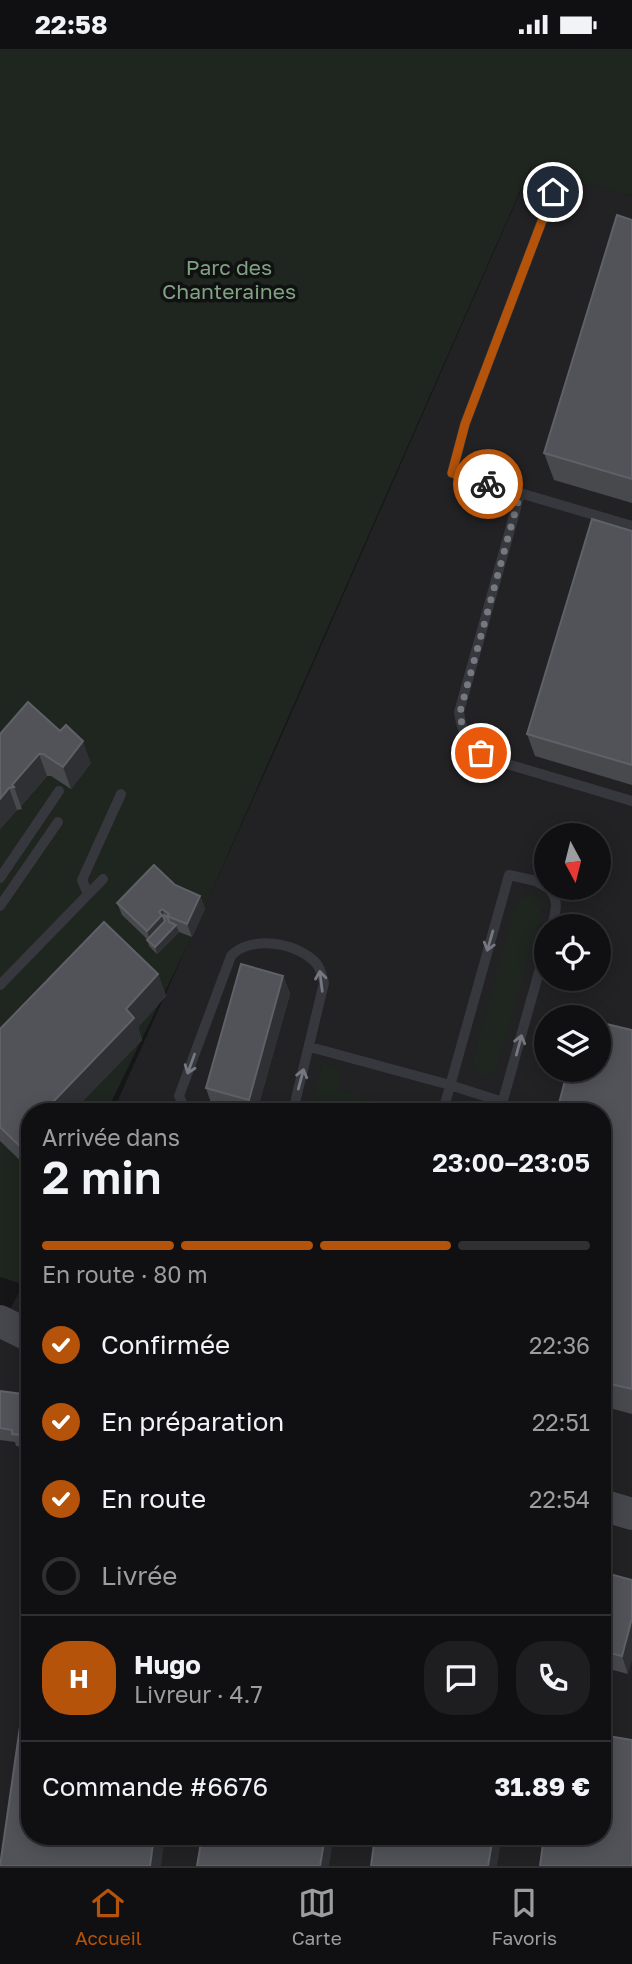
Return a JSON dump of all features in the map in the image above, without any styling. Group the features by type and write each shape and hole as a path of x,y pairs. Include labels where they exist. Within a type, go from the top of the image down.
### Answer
{"main road":[{"path":"0,1321 21,1332"},
{"path":"0,1336 21,1336"},
{"path":"611,1508 632,1514"}],"lane":[{"path":"553,192 465,424 452,473 632,526"},
{"path":"520,494 460,712 462,730 469,743 497,761 632,801"},
{"path":"0,878 59,791"},
{"path":"88,894 82,880 121,794"},
{"path":"0,906 58,822"},
{"path":"445,1103 509,875 534,881"},
{"path":"0,985 103,879"},
{"path":"182,1103 179,1096 230,956 236,950 262,943 294,950 314,961 324,983 295,1103"},
{"path":"503,1103 534,991"},
{"path":"310,1047 450,1085 493,1103"}],"shaded area":[{"path":"532,165 632,196 632,1866 0,1866 0,1327 21,1289 21,1845 611,1845 611,1103 117,1103"}],"green space":[{"name":"Parc des Chanteraines","path":"0,49 632,49 632,196 531,166 191,938 111,1103 21,1103 21,1284 0,1277"},
{"path":"532,895 534,900 538,900 542,910 541,914 534,914 534,938 496,1070 490,1075 479,1077 472,1063 517,901"},
{"path":"323,1063 342,1069 338,1090 386,1103 312,1103"}],"building":[{"path":"617,215 632,220 632,479 544,453"},
{"path":"592,519 632,531 632,765 527,734"},
{"path":"28,702 60,731 66,725 83,741 63,767 39,754 12,785 14,787 9,788 0,799 0,734"},
{"path":"154,865 175,885 200,896 187,924 167,916 169,914 162,909 159,912 162,915 147,931 117,903"},
{"path":"164,915 169,922 176,925 155,947 147,940 165,921"},
{"path":"104,922 158,974 126,1009 134,1018 52,1103 21,1103 21,1147 0,1127 0,1029"},
{"path":"241,964 283,976 249,1100 206,1088"},
{"path":"611,1025 632,1030 632,1389 611,1384 611,1103 559,1103 565,1082 611,1082"},
{"path":"0,1391 21,1394 21,1435 0,1428"},
{"path":"611,1574 632,1580 632,1618 622,1656 611,1653"},
{"path":"21,1720 21,1845 153,1845 150,1866 0,1866"},
{"path":"611,1736 632,1740 632,1866 540,1866 543,1845 611,1845"},
{"path":"200,1845 324,1845 320,1866 197,1866"},
{"path":"374,1845 492,1845 488,1866 371,1866"}],"way so far":[{"path":"481,753 469,743 462,730 460,712 520,494 488,484"}],"route":[{"path":"488,484 452,473 465,424 553,192"}]}
